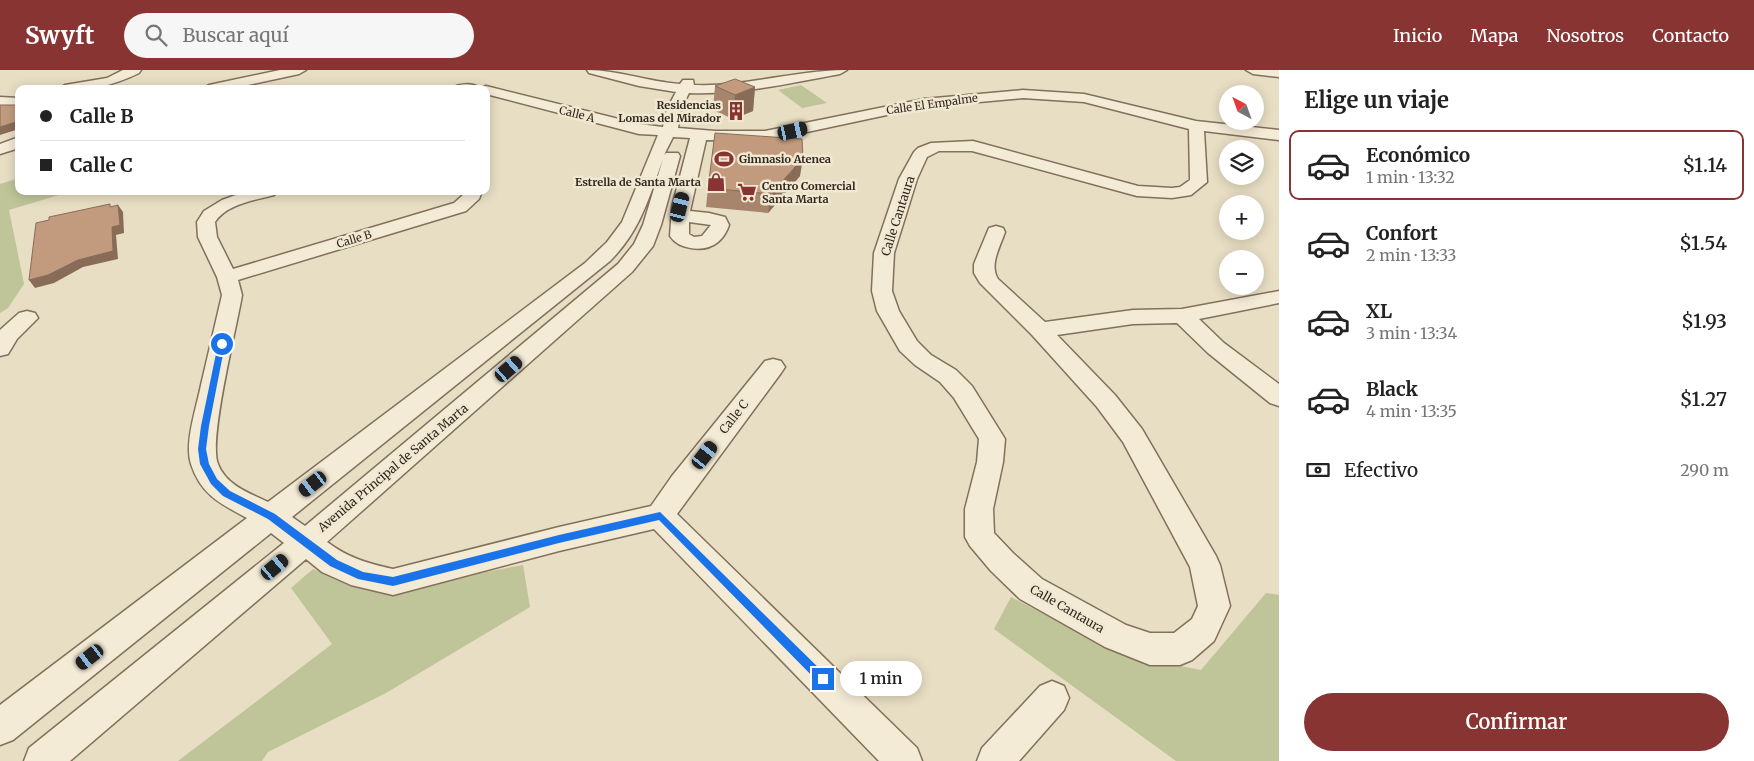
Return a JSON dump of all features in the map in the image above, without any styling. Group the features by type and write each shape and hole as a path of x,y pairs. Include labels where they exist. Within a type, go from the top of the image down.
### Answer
{"street":[{"path":"92,85 111,81 134,70"},
{"path":"228,85 298,70"},
{"path":"594,70 644,83 736,87 840,70"},
{"path":"610,70 687,86 744,81 812,70"},
{"path":"1253,70 1279,72"},
{"path":"644,83 670,96 678,103"},
{"name":"Avenida Principal de Santa Marta","path":"0,727 592,267 612,249 624,235 631,222 662,140 668,132 669,123 687,86"},
{"path":"0,88 15,89"},
{"name":"Calle A","path":"490,91 639,129 668,132"},
{"name":"Calle El Empalme","path":"668,132 699,135 766,136 924,104 1023,94 1084,98 1196,126 1279,134"},
{"path":"0,101 15,102"},
{"path":"0,111 15,111"},
{"name":"Calle Cantaura","path":"1040,330 1106,401 1133,436 1205,565 1214,606 1203,630 1180,649 1150,649 1116,636 1077,616 1032,589 1002,562 980,537 979,508 990,462 992,439 963,392 948,376 923,360 908,346 888,311 882,291 882,267 884,253 908,178 920,156 929,148 945,145 973,146 1137,191 1172,194 1185,191 1198,182 1196,126"},
{"name":"Avenida Principal de Santa Marta","path":"42,761 305,542 625,268 643,246 652,225 676,140 668,132"},
{"path":"658,206 680,211 699,135"},
{"path":"0,149 15,143"},
{"path":"255,195 232,202 213,212 207,218 206,230 232,295 202,449 204,464 214,482 226,494 271,517 333,563 362,576 393,582 559,539 660,516 904,761"},
{"name":"Calle B","path":"226,277 447,212 460,207 473,195"},
{"path":"996,232 984,264 984,273 990,283 1040,330 1133,317 1182,316 1279,297"},
{"path":"1182,316 1216,348 1279,397"},
{"path":"0,349 8,335 27,318"},
{"name":"Calle C","path":"660,516 682,484 773,367"},
{"path":"995,761 1052,698"}],"green space":[{"path":"801,85 827,103 802,108 778,90"},
{"path":"15,179 15,195 59,195 9,210 24,284 8,308 0,313 0,184"},
{"path":"523,565 530,607 386,693 268,752 262,761 178,761 332,644 291,588 313,569 376,592"},
{"path":"1266,593 1279,595 1279,761 1176,761 994,629 1011,597 1120,654 1201,670"}],"building":[{"path":"735,79 755,87 735,95 715,86"},
{"path":"0,105 15,105 15,122 0,127"},
{"name":"Centro Comercial Santa Marta","path":"715,133 802,139 803,158 771,194 708,188"},
{"path":"110,204 110,207 118,205 120,225 112,227 113,251 78,260 48,275 29,280 36,223 49,220 49,217"}],"place":[{"name":"Residencias Lomas del Mirador","path":"736,111"},
{"name":"Gimnasio Atenea","path":"724,159"},
{"name":"Estrella de Santa Marta","path":"716,182"},
{"name":"Centro Comercial Santa Marta","path":"747,192"}],"route":[{"path":"222,344 205,426 202,449 204,464 214,482 226,494 271,517 333,563 362,576 393,582 559,539 660,516 823,679"}]}
